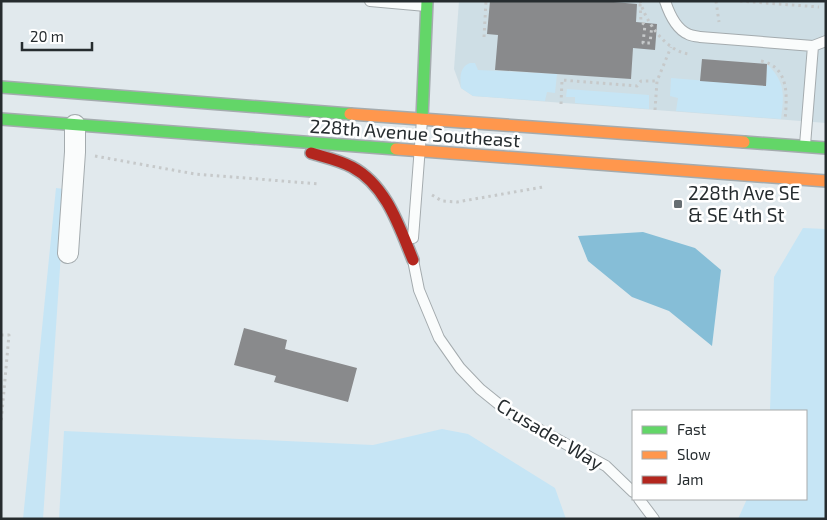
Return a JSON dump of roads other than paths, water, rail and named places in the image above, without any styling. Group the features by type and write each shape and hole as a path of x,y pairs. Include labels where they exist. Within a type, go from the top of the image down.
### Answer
{"main road":[{"path":"422,119 427,3"},
{"name":"228th Avenue Southeast","path":"1,87 826,148"},
{"name":"228th Avenue Southeast","path":"1,119 826,181"},
{"path":"226,136 307,151 352,167 378,187 413,260"}],"street":[{"path":"68,253 75,125"}],"lane":[{"path":"370,1 427,3"},
{"path":"666,1 671,15 678,26 687,34 700,37 813,46 826,41"},
{"path":"805,146 813,46"},
{"name":"Crusader Way","path":"422,119 413,232 413,260 418,290 439,338 460,368 480,389 511,414 606,466 632,491"},
{"path":"640,500 654,519"}],"water":[{"path":"643,232 695,248 721,270 712,346 669,311 632,297 588,261 578,236"}],"place":[{"name":"228th Ave SE & SE 4th St","path":"678,204"}]}
